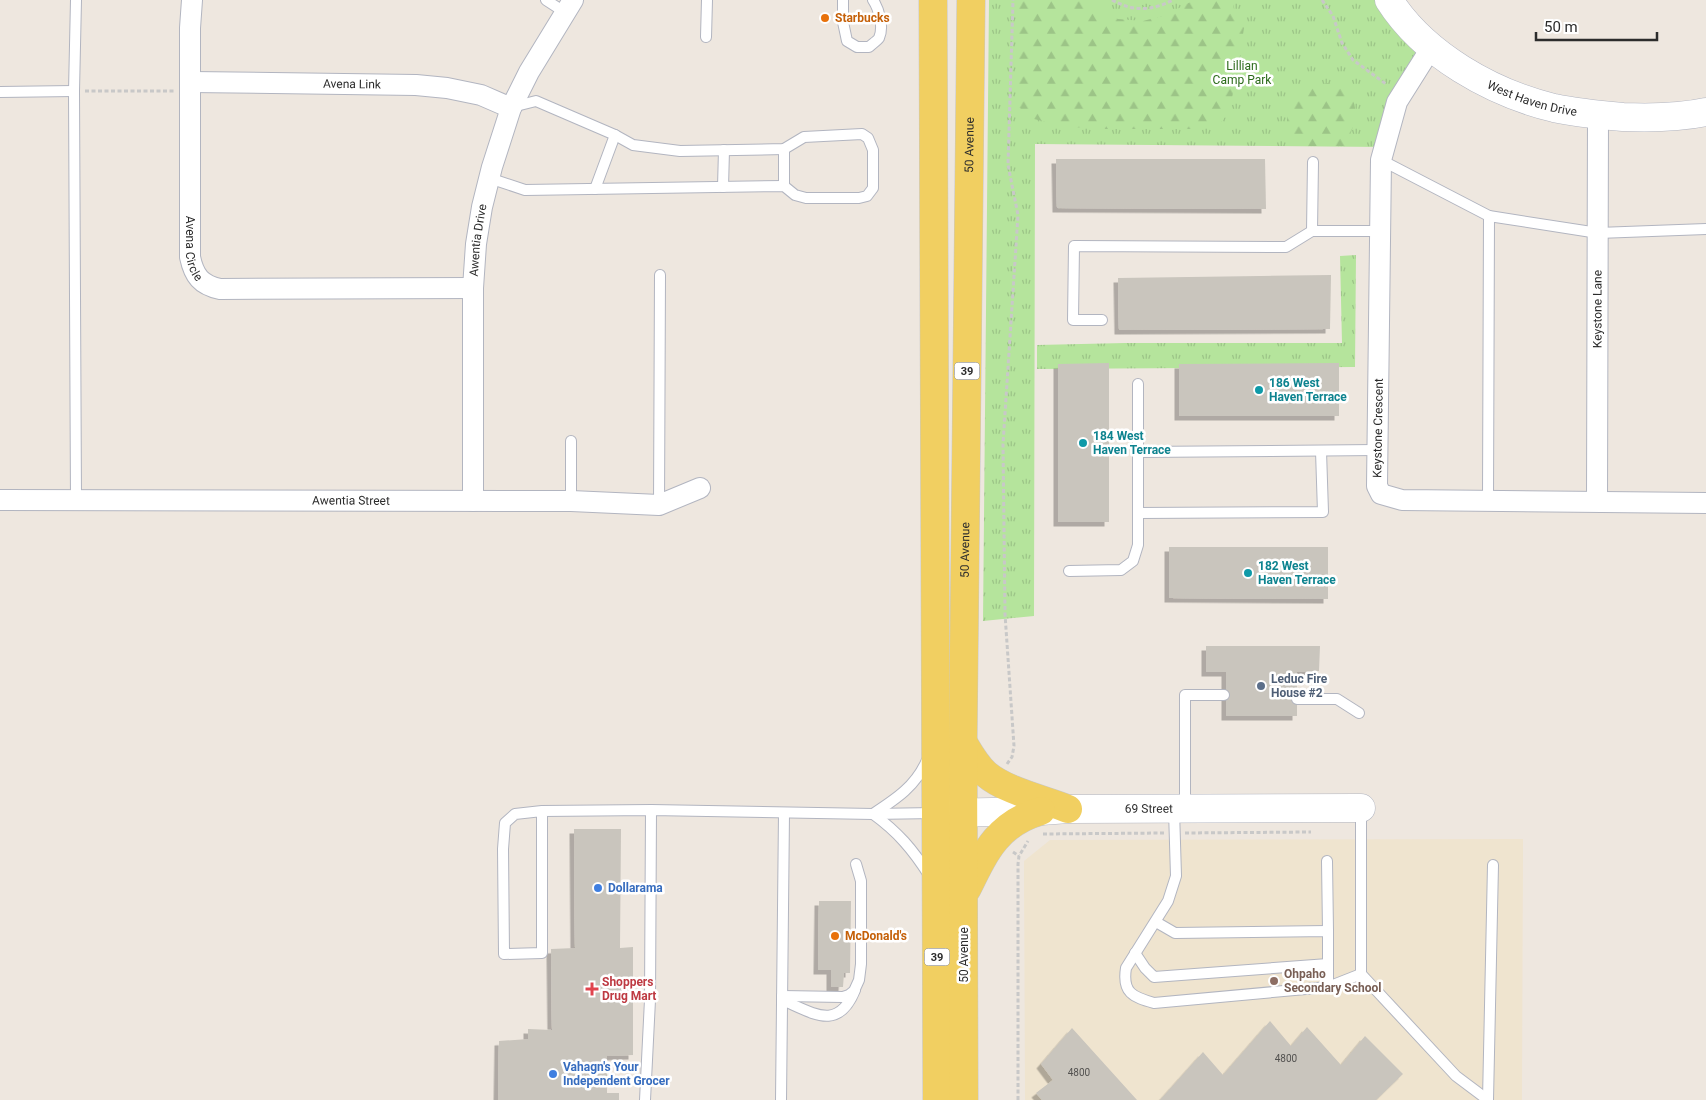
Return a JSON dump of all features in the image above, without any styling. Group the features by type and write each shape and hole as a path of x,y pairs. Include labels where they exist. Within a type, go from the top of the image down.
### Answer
{"main road":[{"name":"39","path":"933,0 937,1100"},
{"name":"50 Avenue","path":"964,1100 963,742 971,0"},
{"path":"963,742 976,764 994,780 1008,787 1068,808"},
{"path":"964,895 981,860 995,839 1012,824 1025,816 1041,822"}],"street":[{"name":"Avena Circle","path":"192,0 190,28 190,257 196,276 201,282 220,290 473,288"},
{"name":"West Haven Drive","path":"1389,0 1395,10 1431,48 1473,76 1512,95 1555,108 1598,115 1644,118 1692,115 1706,112"},
{"name":"Awentia Drive","path":"472,501 473,288 476,244 489,178 500,138 512,108 529,72 570,6"},
{"name":"Keystone Crescent","path":"1431,48 1397,102 1381,160 1377,486 1381,494 1402,500 1706,503"},
{"name":"Avena Link","path":"191,86 416,85 447,88 481,96 512,108"},
{"name":"Keystone Lane","path":"1597,501 1598,115"},
{"name":"Awentia Street","path":"0,500 571,501 659,505 700,488"},
{"name":"69 Street","path":"936,813 963,812 1041,822 1068,808 1178,816 1361,808"}],"lane":[{"path":"76,0 74,92 76,501"},
{"path":"546,0 570,6"},
{"path":"706,37 707,0"},
{"path":"844,0 843,22 847,41 857,47 869,46 879,37 878,8 874,0"},
{"path":"0,92 74,92"},
{"path":"489,178 525,190 784,186 796,195 806,198 867,196 873,188 873,150 868,138 862,134 804,137 784,149 680,151 633,145 615,135 536,101 512,108"},
{"path":"595,189 615,135"},
{"path":"784,149 784,186"},
{"path":"724,150 724,187"},
{"path":"1381,160 1489,216 1598,233 1706,229"},
{"path":"1312,231 1313,162"},
{"path":"1488,500 1489,216"},
{"path":"1102,320 1073,320 1074,246 1286,247 1312,231 1380,231"},
{"path":"659,505 660,275"},
{"path":"1069,571 1121,570 1133,561 1138,545 1138,384"},
{"path":"571,441 571,501"},
{"path":"1138,452 1378,450"},
{"path":"1138,513 1323,512 1321,451"},
{"path":"1224,695 1185,695 1176,876 1168,901 1126,968 1124,980 1130,992 1139,999 1154,1004 1328,987 1361,974"},
{"path":"1297,699 1337,699 1359,713"},
{"path":"873,814 899,798 914,783 923,770 936,728"},
{"path":"1361,808 1361,974 1456,1076 1488,1100"},
{"path":"542,811 542,952 504,954 503,849 505,823 515,814 542,811 651,810 873,814 936,813"},
{"path":"645,1100 650,1000 651,810"},
{"path":"781,1100 784,813"},
{"path":"873,814 890,826 914,852 936,887"},
{"path":"1327,861 1328,987"},
{"path":"782,998 816,1015 830,1016 838,1014 850,1004 859,980 862,956 861,881 856,864"},
{"path":"1488,1100 1493,865"},
{"path":"1156,922 1175,933 1328,931"},
{"path":"1135,953 1144,968 1154,977 1328,964"},
{"path":"782,998 843,997 854,991 857,985"}],"path":[{"path":"994,780 1009,762 1014,746 1005,614 1003,444 1018,214 1008,165 1013,0"},
{"path":"1112,0 1129,7 1145,9 1159,7 1173,0"},
{"path":"1322,0 1333,16 1342,43 1353,60 1386,84"},
{"path":"74,92 191,86"},
{"path":"1041,822 1178,816 1312,832"},
{"path":"1018,1100 1018,864 1019,856 1026,842 1032,838"},
{"path":"995,839 1019,856"}],"shaded area":[{"name":"Ohpaho Secondary School","path":"1523,839 1522,1100 1025,1100 1024,861 1050,840"}],"green space":[{"name":"Lillian Camp Park","path":"989,0 1393,0 1431,48 1384,147 1035,144 1034,616 983,621"},
{"path":"1017,0 1086,0 1101,11 1118,19 1143,21 1166,15 1194,0 1232,0 1235,14 1244,28 1233,93 1226,116 1221,122 1214,125 1191,129 1069,127 1034,119 1016,105"},
{"path":"1328,83 1349,94 1355,108 1354,124 1345,146 1292,146 1287,131 1287,117 1291,103 1311,86"},
{"path":"1356,255 1355,367 1037,369 1037,345 1342,343 1340,256"}],"building":[{"path":"1056,159 1265,159 1266,209 1057,208"},
{"path":"1331,275 1330,329 1119,330 1118,278"},
{"name":"184 West Haven Terrace","path":"1109,363 1109,522 1058,522 1058,364"},
{"name":"186 West Haven Terrace","path":"1339,363 1339,416 1179,416 1179,364"},
{"name":"182 West Haven Terrace","path":"1169,547 1328,547 1328,599 1169,598"},
{"name":"Leduc Fire House #2","path":"1206,646 1320,646 1319,671 1297,672 1297,716 1226,716 1226,672 1206,672"},
{"path":"574,829 621,829 620,948 633,947 633,1055 607,1056 607,1093 619,1093 619,1100 498,1100 499,1041 528,1039 528,1029 552,1030 551,949 575,948"},
{"name":"McDonald's","path":"819,901 851,901 850,973 844,973 843,987 831,987 831,970 818,970"},
{"name":"Ohpaho Secondary School","path":"1270,1021 1291,1046 1307,1027 1341,1065 1365,1036 1403,1074 1376,1100 1160,1100 1203,1052 1223,1075"},
{"path":"1072,1028 1137,1100 1042,1100 1036,1093 1053,1080 1041,1064"}],"place":[{"name":"Starbucks","path":"825,18"},
{"name":"186 West Haven Terrace","path":"1259,390"},
{"name":"184 West Haven Terrace","path":"1083,443"},
{"name":"182 West Haven Terrace","path":"1248,573"},
{"name":"Leduc Fire House #2","path":"1261,686"},
{"name":"Dollarama","path":"598,888"},
{"name":"McDonald's","path":"835,936"},
{"name":"Ohpaho Secondary School","path":"1274,981"},
{"name":"Shoppers Drug Mart","path":"592,989"},
{"name":"Vahagn's Your Independent Grocer","path":"553,1074"}]}
